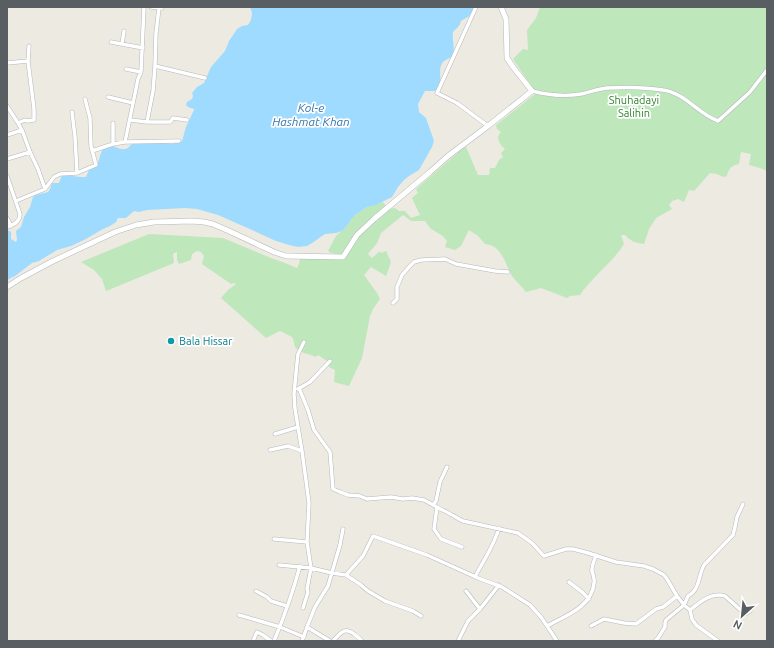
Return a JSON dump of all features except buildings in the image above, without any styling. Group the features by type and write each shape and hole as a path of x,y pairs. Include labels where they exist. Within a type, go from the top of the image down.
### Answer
{"street":[{"path":"125,142 138,78 141,72 144,7"},
{"path":"148,122 153,91 156,33 161,8 151,7"},
{"path":"476,7 437,93 457,103 488,126"},
{"path":"501,7 506,19 507,58 532,91 543,94 566,96 609,88 649,88 665,90 676,93 711,119 718,121 750,92 767,70"},
{"path":"122,44 124,31"},
{"path":"111,42 143,48"},
{"path":"18,123 26,120 34,120 28,62 29,46"},
{"path":"7,63 28,62"},
{"path":"155,66 205,78"},
{"path":"126,69 141,72"},
{"path":"7,287 52,261 116,232 136,225 154,222 192,221 213,224 286,256 343,257 357,235 374,219 448,156 532,91"},
{"path":"108,97 133,103"},
{"path":"16,201 45,189 54,177 60,174 77,173 96,165 91,146 90,118 85,99"},
{"path":"7,106 22,130 45,189"},
{"path":"72,112 77,173"},
{"path":"130,120 171,122 173,118 187,120"},
{"path":"113,123 113,144"},
{"path":"7,135 22,130"},
{"path":"92,151 113,144 125,142 179,141"},
{"path":"7,159 30,152"},
{"path":"7,176 20,214 18,222 9,227 7,218"},
{"path":"393,303 397,299 397,287 402,275 414,262 421,260 445,259 456,264 508,272"},
{"path":"303,608 308,592 306,589 311,568 307,542 309,503 294,392 296,362 304,342"},
{"path":"294,392 310,382 330,361"},
{"path":"299,388 314,430 330,452 333,489 348,495 360,496 367,499 391,497 424,500 463,521 518,533 532,542 544,556 566,549 573,549 616,562 644,566 653,569 664,575 677,596 690,610 692,619 696,624 718,641"},
{"path":"275,434 298,427"},
{"path":"270,450 288,446 302,451"},
{"path":"447,467 440,482 436,501 434,529 441,539 462,547"},
{"path":"655,641 665,627 666,620 684,605 688,596 697,589 701,570 704,565 733,535 737,517 744,504"},
{"path":"475,577 494,544 499,528"},
{"path":"239,615 280,628 303,639 315,607 328,586 343,530"},
{"path":"346,575 362,556 373,536 427,555 475,577 499,585 530,605 541,617 557,641"},
{"path":"274,538 307,542"},
{"path":"547,626 563,617 568,616 589,599 593,592 595,582 592,570 596,556"},
{"path":"279,565 300,566 346,575 385,601 413,611 421,616"},
{"path":"253,641 257,632 272,641 280,628 300,566"},
{"path":"569,582 589,599"},
{"path":"458,641 468,621 480,609 499,585"},
{"path":"256,591 271,601 287,606"},
{"path":"466,591 480,609"},
{"path":"690,610 710,596 722,595 745,614 750,611"},
{"path":"591,626 604,619 636,624 677,596"},
{"path":"307,627 331,641 347,630 362,641"}],"green space":[{"name":"Shuhadayi Salihin","path":"540,7 767,7 767,171 749,165 751,154 741,152 739,164 734,165 728,171 727,176 723,177 710,173 694,191 689,190 684,202 678,199 672,201 669,205 672,209 656,218 649,229 644,244 633,241 625,235 621,235 624,244 614,257 580,295 570,296 567,298 541,288 526,292 512,276 499,251 491,245 485,244 478,236 469,230 461,246 455,250 445,247 447,241 443,236 431,229 425,221 411,221 403,215 381,233 377,243 368,254 372,258 380,251 381,253 386,251 391,262 386,276 371,267 364,275 380,299 370,316 362,358 349,386 334,382 335,370 329,367 327,361 318,355 316,357 299,351 295,347 292,337 280,331 266,338 221,298 236,284 231,284 202,264 204,256 201,252 197,251 192,254 191,260 179,264 177,260 177,252 174,253 174,263 106,291 102,279 94,270 81,262 149,234 223,238 297,268 300,259 337,259 338,254 328,251 336,236 346,227 355,215 367,207 383,202 388,209 395,208 399,211 405,211 411,218 420,215 412,198 418,193 416,189 463,148 466,147 478,175 489,175 490,168 495,168 499,160 503,157 501,153 505,149 499,142 498,136 501,132 497,129 496,125 535,94 513,59 523,49 528,50 527,30 536,18"}],"water":[{"name":"Kol-e Hashmat Khan","path":"250,7 474,7 471,14 461,21 459,26 453,32 453,56 441,64 440,83 438,87 435,91 425,91 418,104 419,112 426,118 434,141 419,170 404,180 392,197 376,205 367,207 355,215 342,231 325,234 307,246 298,247 276,241 218,215 197,209 185,208 147,210 139,212 134,211 126,218 118,218 116,222 110,226 84,240 57,250 39,261 32,263 7,280 7,230 11,232 11,239 16,242 16,231 21,227 33,197 48,192 52,183 59,183 62,175 86,177 89,170 97,165 102,151 106,147 112,146 123,149 132,144 148,141 174,144 182,141 186,127 194,110 186,105 187,102 192,99 192,93 197,87 204,83 211,67 225,51 229,41 237,29 248,25 251,20 252,13"}],"place":[{"name":"Bala Hissar","path":"171,341"}]}
